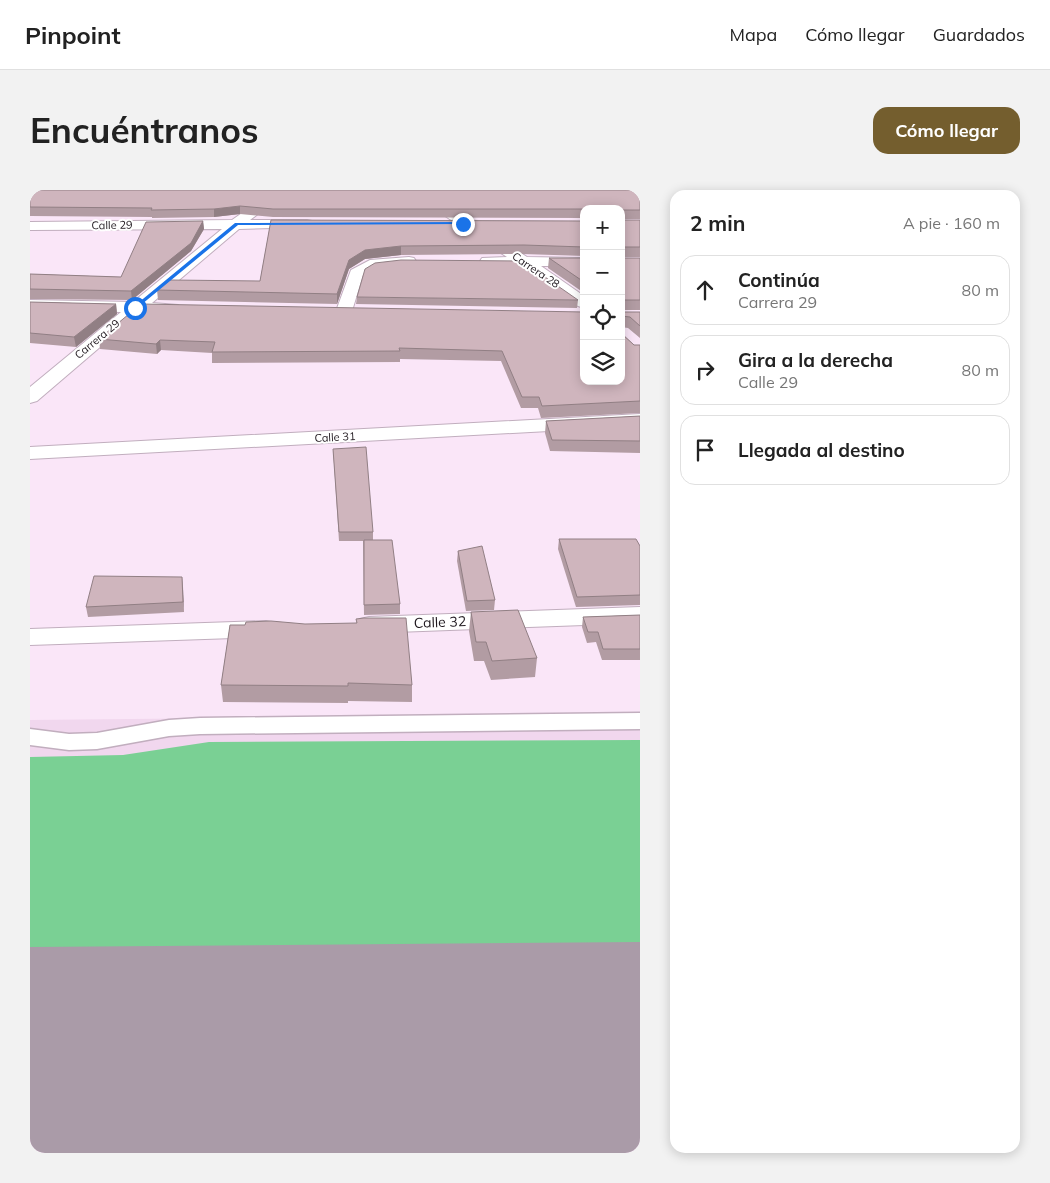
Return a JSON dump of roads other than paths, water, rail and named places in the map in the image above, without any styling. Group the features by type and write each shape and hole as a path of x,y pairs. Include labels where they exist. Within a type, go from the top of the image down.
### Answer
{"street":[{"name":"Carrera 29","path":"35,388 237,224 282,191"},
{"name":"Carrera 28","path":"414,191 525,262 580,311"},
{"path":"262,192 300,192"},
{"path":"396,192 435,192"},
{"name":"Calle 29","path":"30,226 325,224"},
{"path":"444,224 491,224"},
{"path":"344,312 356,273 370,264 420,261"},
{"path":"477,261 580,262"},
{"path":"30,305 185,309"},
{"path":"324,311 364,312"},
{"name":"Calle 31","path":"30,453 640,420"},
{"name":"Calle 32","path":"345,626 640,615"},
{"path":"30,637 286,628"}],"lane":[{"path":"30,737 69,742 97,741 169,728 200,726 640,721"}]}
